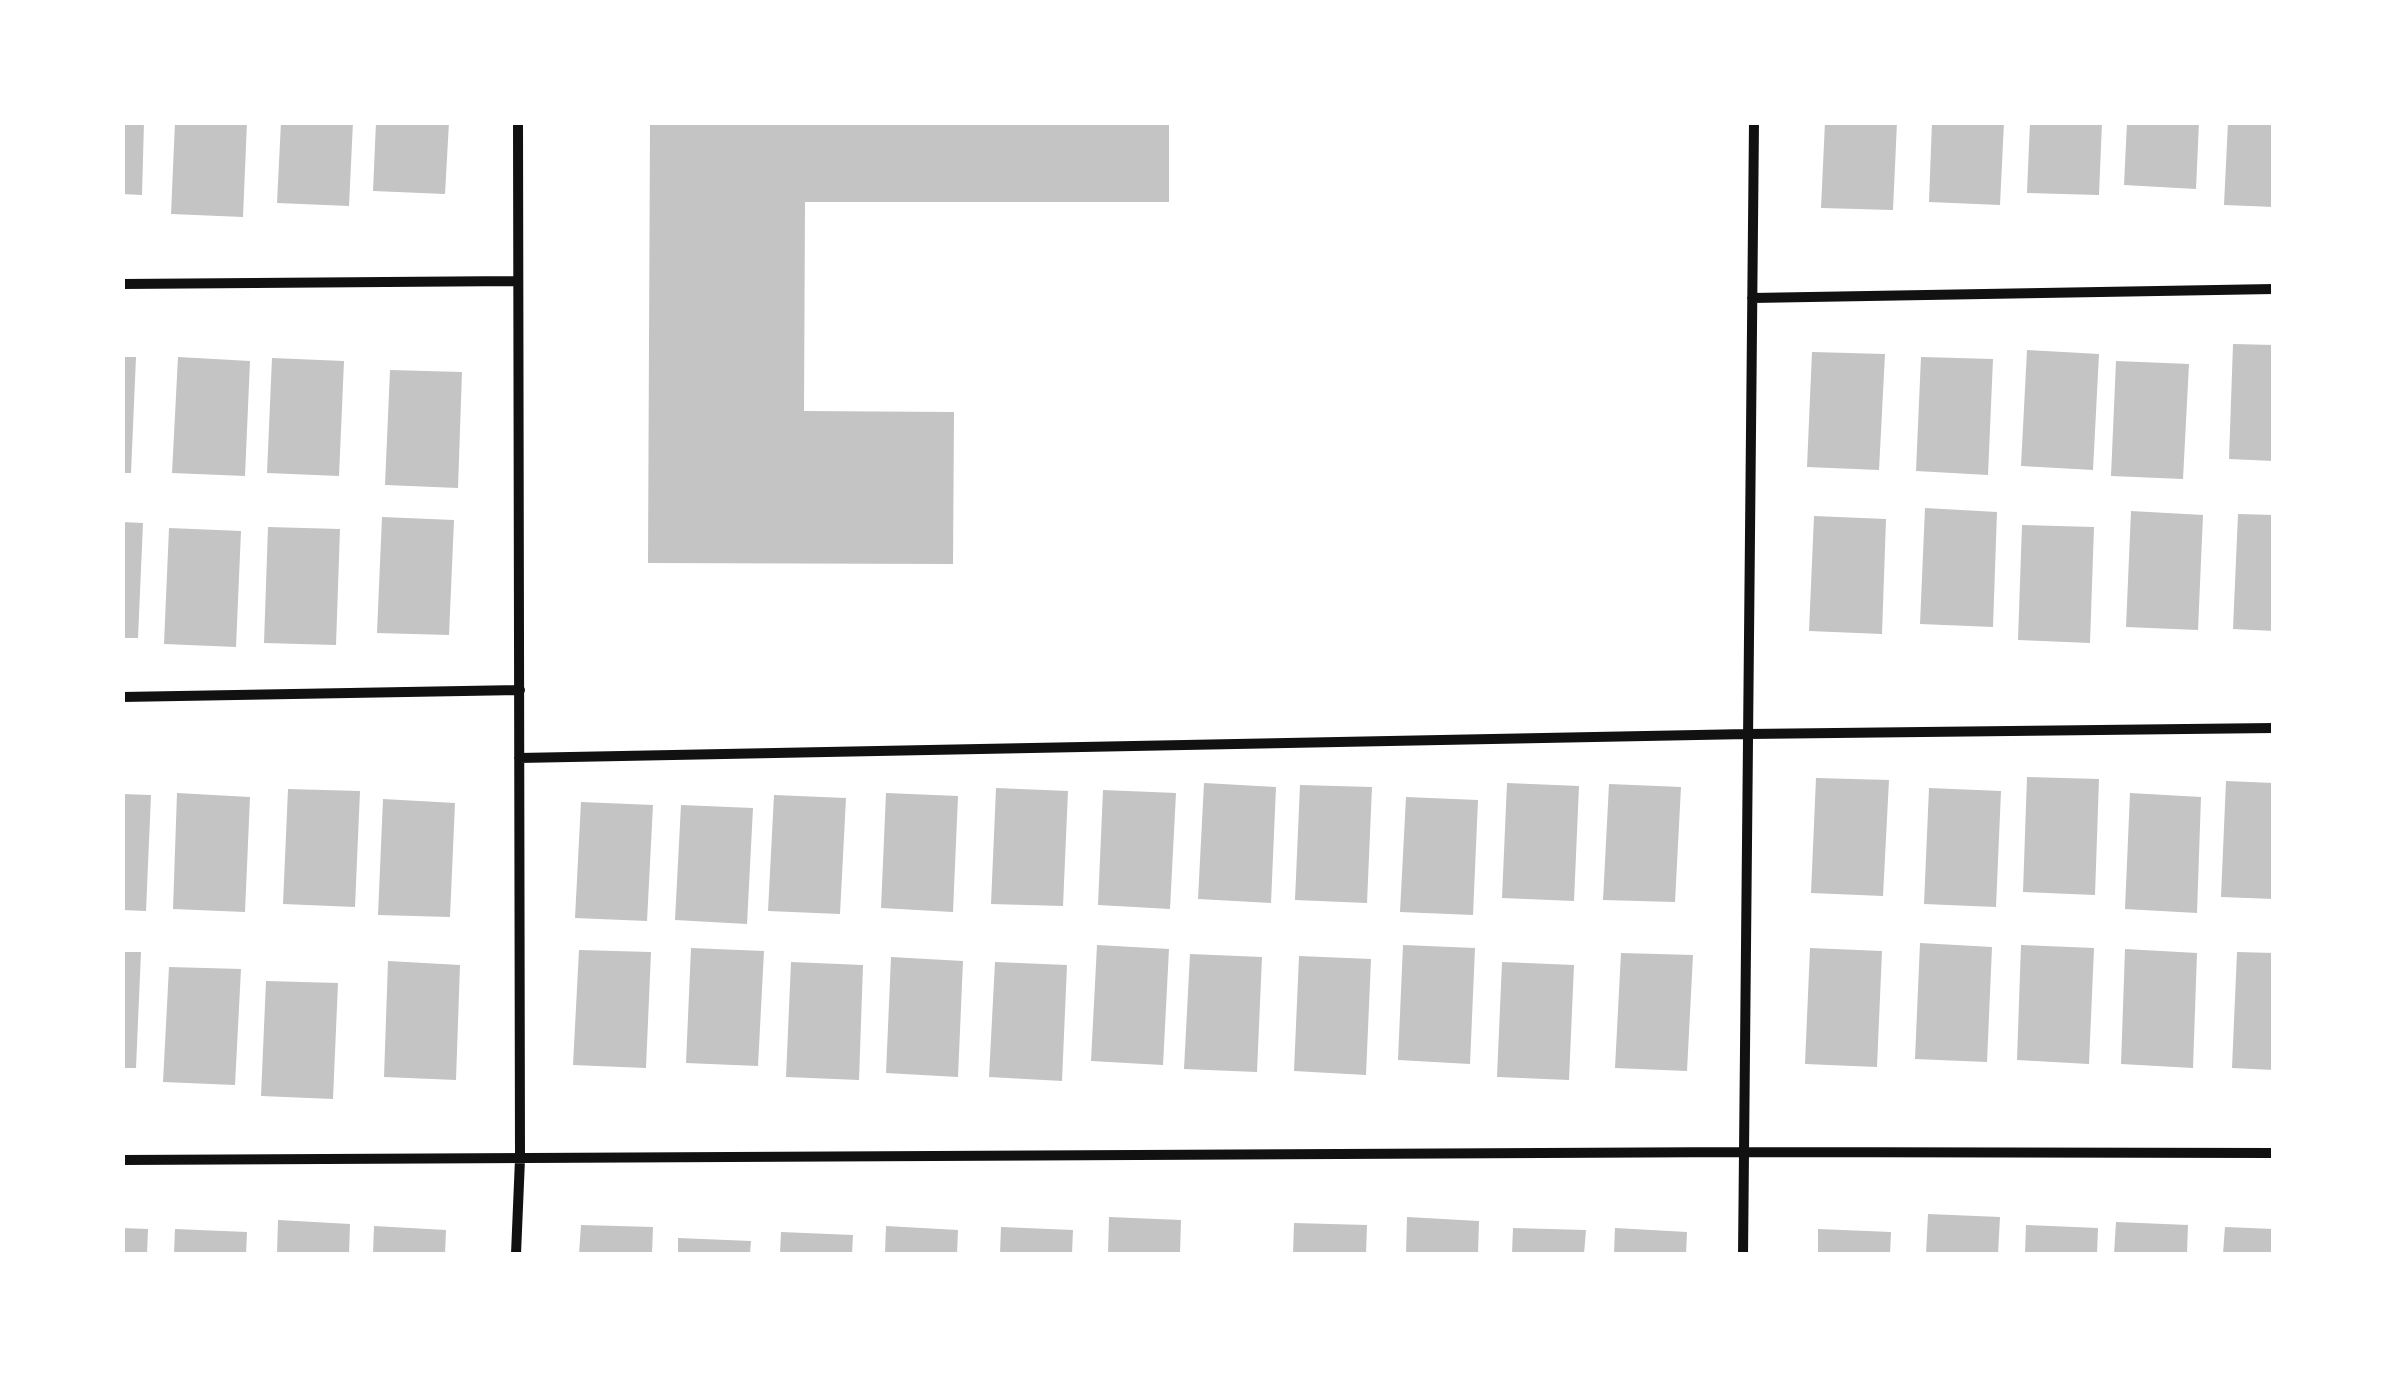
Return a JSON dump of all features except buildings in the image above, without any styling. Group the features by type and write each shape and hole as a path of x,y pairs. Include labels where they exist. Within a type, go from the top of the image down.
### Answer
{"street":[{"path":"516,1254 520,1159 518,122"},
{"path":"1743,1254 1754,122"},
{"path":"122,284 518,281"},
{"path":"1752,298 2274,289"},
{"path":"122,697 520,690"},
{"path":"519,758 2274,728"},
{"path":"122,1160 2274,1153"}]}
